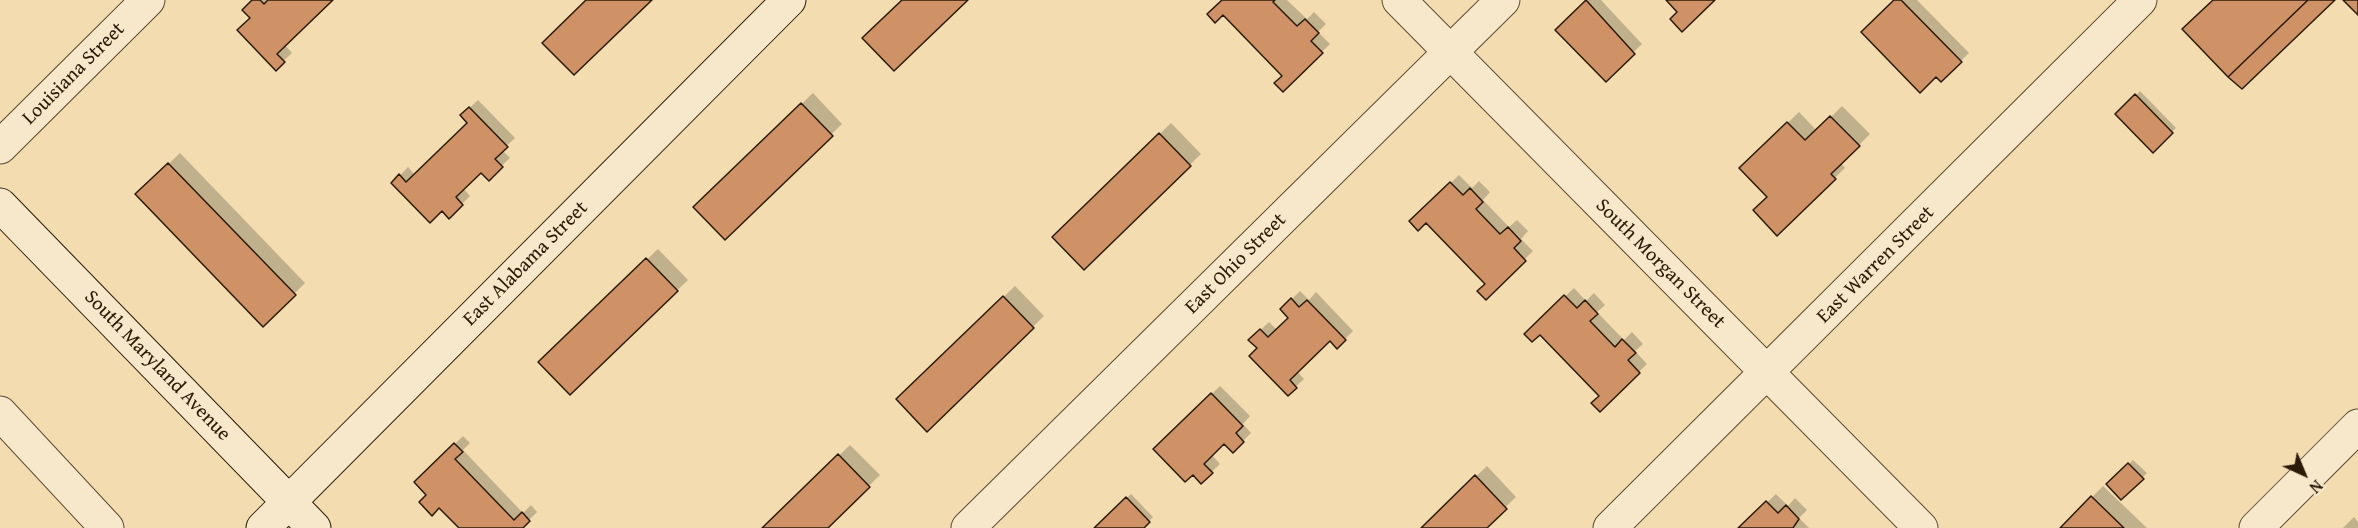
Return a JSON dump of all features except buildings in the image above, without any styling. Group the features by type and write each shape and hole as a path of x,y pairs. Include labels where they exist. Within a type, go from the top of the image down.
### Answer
{"street":[{"name":"Louisiana Street","path":"0,147 148,0"},
{"name":"East Alabama Street","path":"263,528 789,0"},
{"name":"South Morgan Street","path":"1399,0 1921,528"},
{"name":"East Ohio Street","path":"968,528 1503,0"},
{"name":"East Warren Street","path":"1610,528 1768,374 2140,0"},
{"name":"South Maryland Avenue","path":"0,205 314,528"},
{"path":"0,413 107,528"},
{"path":"2256,528 2358,426"}]}
